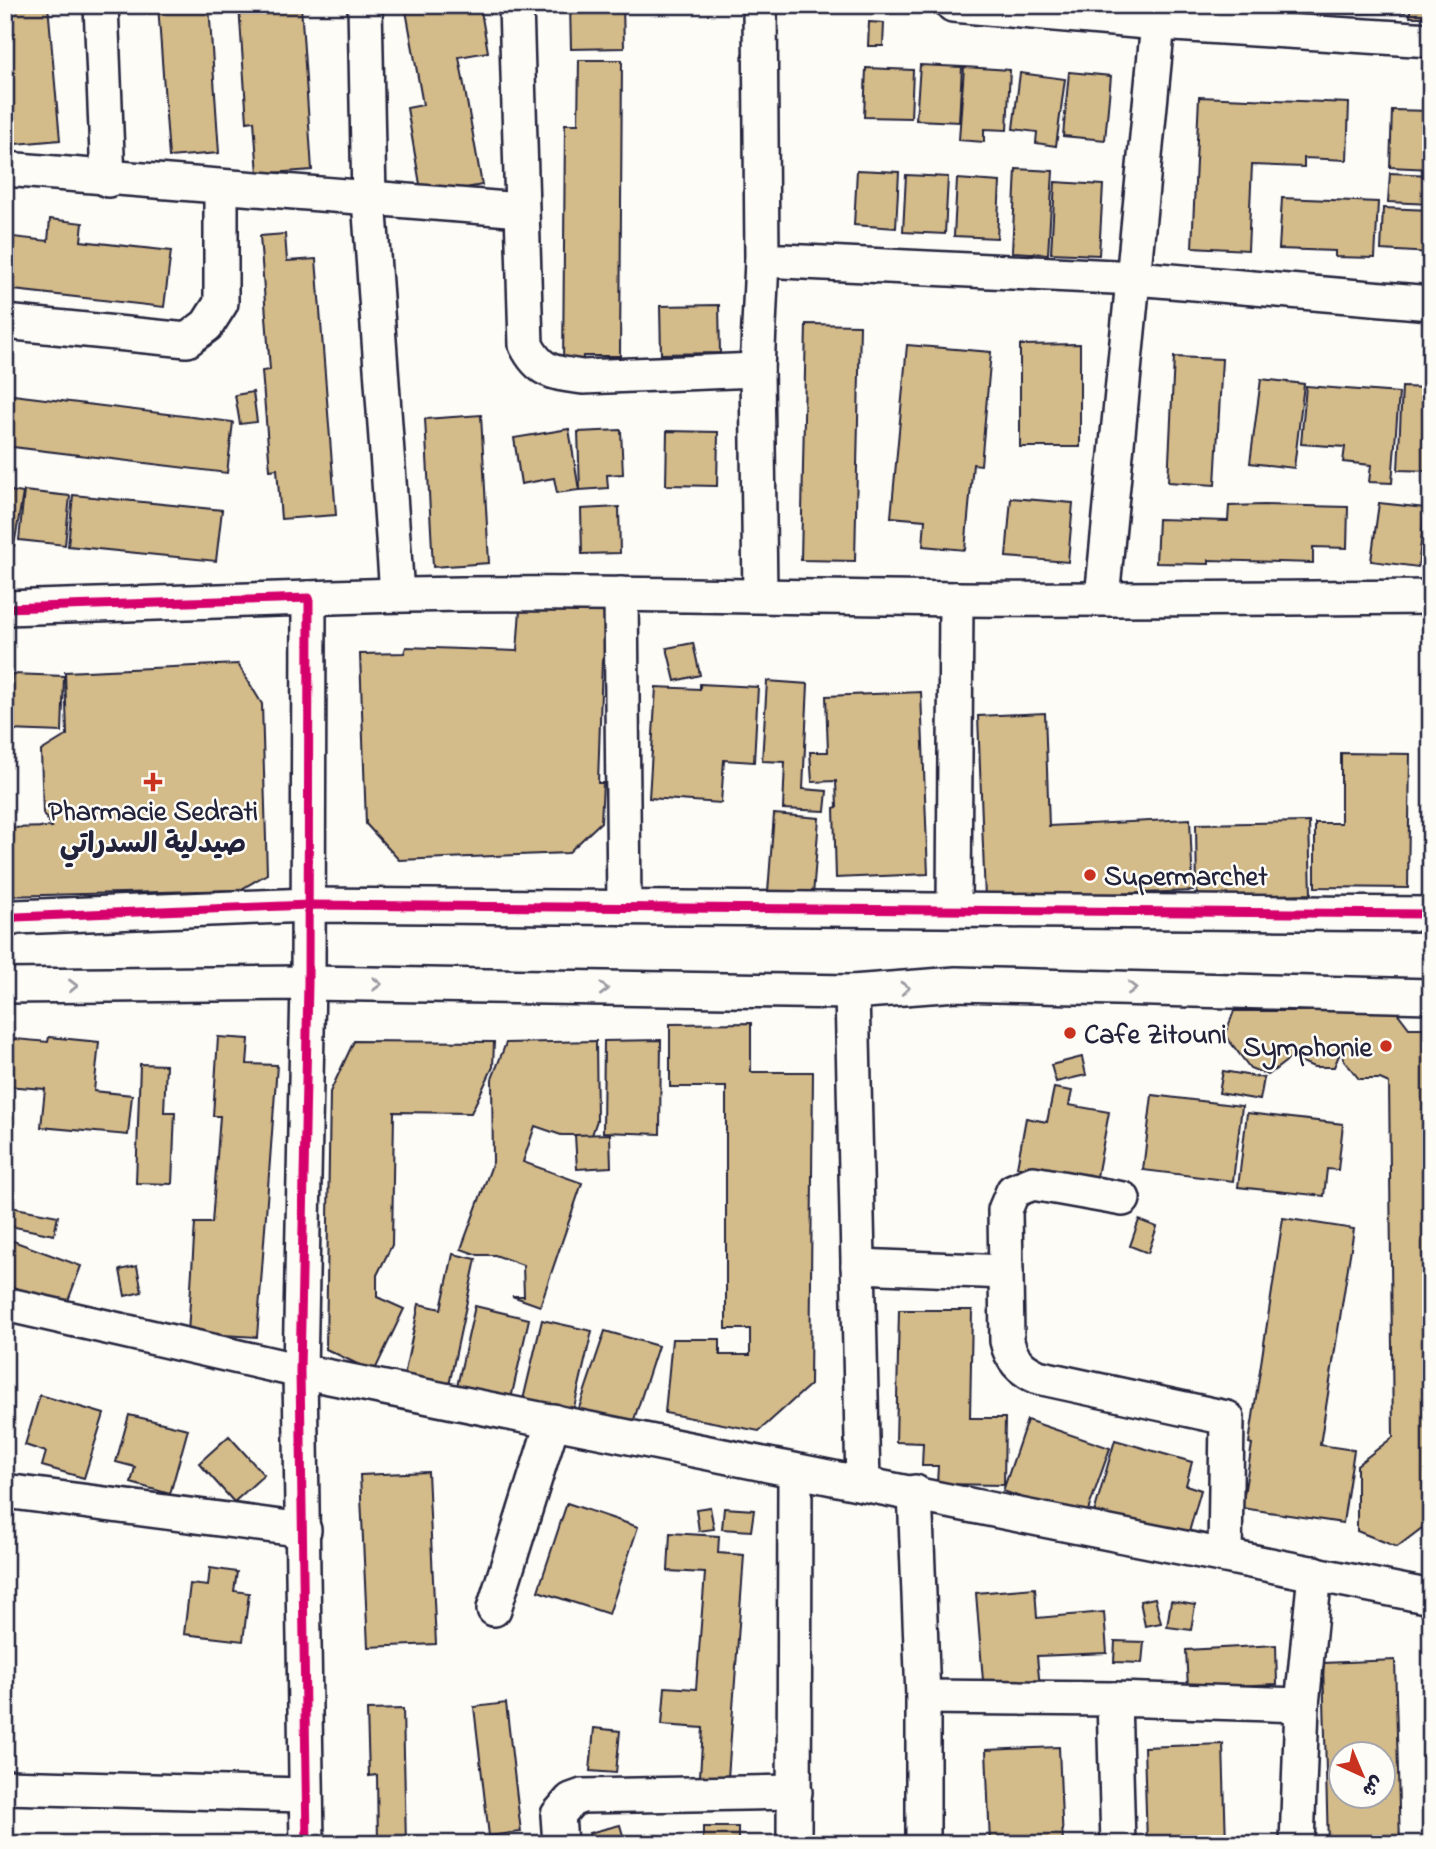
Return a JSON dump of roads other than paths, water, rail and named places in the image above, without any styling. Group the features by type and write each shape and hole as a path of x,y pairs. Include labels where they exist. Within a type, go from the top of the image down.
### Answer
{"street":[{"path":"101,5 108,180"},
{"path":"365,5 369,199 397,594"},
{"path":"516,5 526,345 535,364 556,373 583,377 757,370"},
{"path":"760,5 762,260 757,370 760,594"},
{"path":"953,5 1158,23 1431,40"},
{"path":"1102,598 1158,23"},
{"path":"5,169 108,180 521,210"},
{"path":"5,322 187,340 207,325 221,303 220,188"},
{"path":"762,260 1135,278 1431,303"},
{"path":"5,608 397,594 760,594 956,599 1431,597"},
{"path":"621,594 624,908"},
{"path":"307,1844 304,1795 304,1530 300,1371 309,905 309,598"},
{"path":"954,909 956,599"},
{"path":"5,921 16,917 309,905 1431,915"},
{"path":"5,986 308,983 852,992 956,984 1431,996"},
{"path":"852,992 863,1484"},
{"path":"1123,1199 1033,1183 1013,1191 1005,1210 1007,1341 1010,1353 1026,1372 1227,1418 1225,1555"},
{"path":"858,1266 1006,1272"},
{"path":"5,1304 300,1371 1431,1597"},
{"path":"494,1609 553,1421"},
{"path":"794,1844 795,1472"},
{"path":"5,1490 304,1530"},
{"path":"915,1492 923,1698 923,1844"},
{"path":"1297,1844 1302,1705 1315,1573"},
{"path":"923,1698 1114,1699 1302,1705"},
{"path":"1114,1699 1118,1844"},
{"path":"5,1787 304,1795"},
{"path":"560,1844 558,1815 570,1800 582,1796 795,1792"}],"place":[{"name":"Pharmacie Sedrati صيدلية السدراتي","path":"153,782"},
{"name":"Supermarchet","path":"1090,875"},
{"name":"Cafe Zitouni","path":"1070,1033"},
{"name":"Symphonie","path":"1386,1046"}]}
